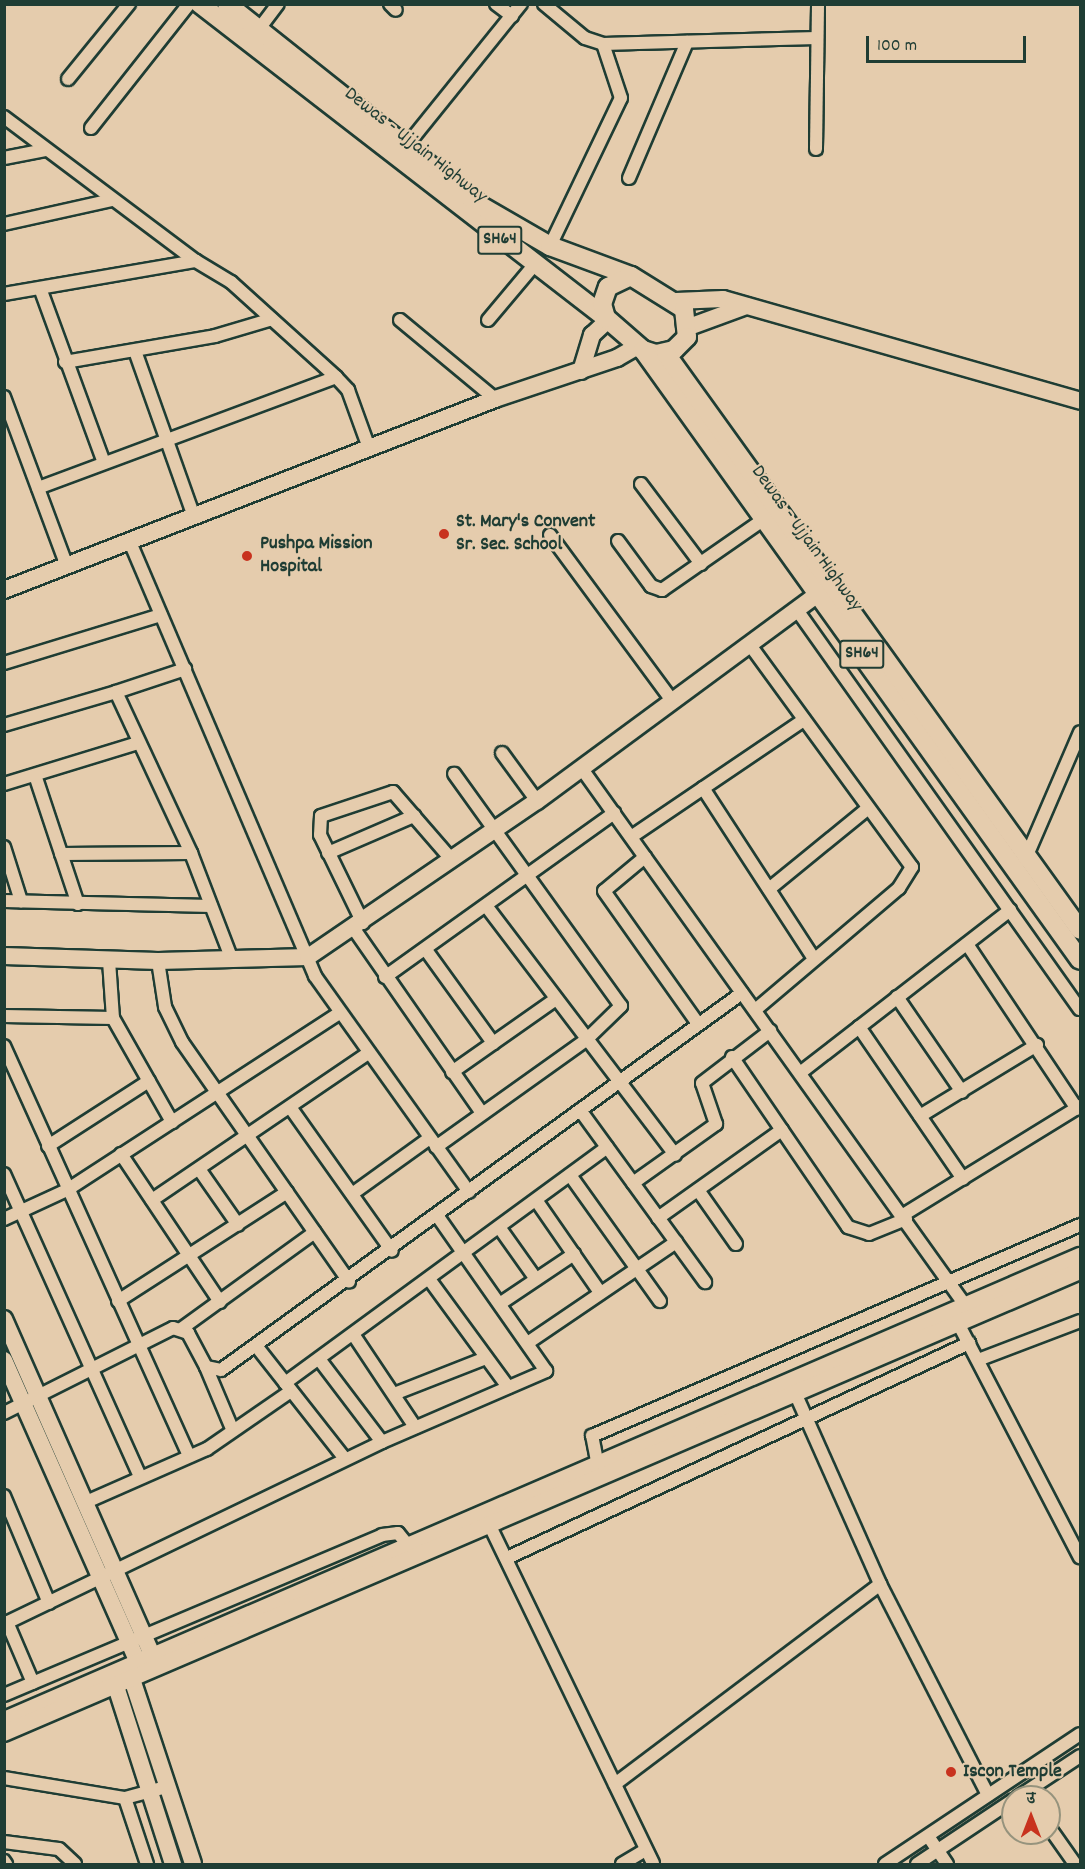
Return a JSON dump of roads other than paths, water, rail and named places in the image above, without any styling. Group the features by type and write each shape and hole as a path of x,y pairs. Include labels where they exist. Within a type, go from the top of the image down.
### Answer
{"main road":[{"name":"Dewas - Ujjain Highway","path":"200,4 401,152 481,207 550,246 632,276 676,301"},
{"name":"Dewas - Ujjain Highway","path":"227,4 535,264 607,319 640,348 764,519 825,589 1080,930"},
{"path":"607,319 602,304 608,286 632,276"},
{"path":"640,348 666,354 681,345 689,327 676,301"},
{"name":"Dewas - Ujjain Highway","path":"666,354 1080,960"}],"street":[{"path":"68,79 129,4"},
{"path":"91,128 189,4"},
{"path":"259,29 278,4"},
{"path":"496,4 512,16"},
{"path":"401,152 521,4"},
{"path":"544,4 585,38 603,44 817,38"},
{"path":"816,149 818,4"},
{"path":"629,178 687,42"},
{"path":"550,246 621,98 603,44"},
{"path":"4,117 112,200 196,261 231,282 336,377 348,390 369,448"},
{"path":"4,158 45,150"},
{"path":"4,224 112,200"},
{"path":"4,294 196,261"},
{"path":"488,320 535,264"},
{"path":"40,288 65,362 104,463"},
{"path":"676,301 704,296 746,306 1080,401"},
{"path":"689,327 746,306"},
{"path":"65,362 135,351 272,319"},
{"path":"581,371 592,335 607,319"},
{"path":"400,320 495,399"},
{"path":"4,590 495,399 581,371 640,348"},
{"path":"135,351 194,517"},
{"path":"38,488 167,442 336,377"},
{"path":"4,397 67,566"},
{"path":"641,484 701,564"},
{"path":"618,541 655,589 668,588 764,519"},
{"path":"549,535 673,702"},
{"path":"130,542 308,957 338,1014 469,1192"},
{"path":"4,956 109,961 308,957 359,926 582,769 825,589"},
{"path":"797,610 1080,1009"},
{"path":"4,663 161,615"},
{"path":"750,645 867,809 910,862 912,872 755,1010"},
{"path":"4,725 185,669"},
{"path":"116,692 191,854 231,957"},
{"path":"631,837 804,720"},
{"path":"1020,873 1080,732"},
{"path":"4,784 138,743"},
{"path":"502,753 537,801"},
{"path":"582,769 918,1235 949,1282 966,1316 969,1343 1080,1557"},
{"path":"352,1194 481,1112 586,1040 616,1016 620,1001 454,774"},
{"path":"35,775 78,904"},
{"path":"703,788 814,959"},
{"path":"452,860 393,792 326,813 318,828 359,926 385,977 481,1112"},
{"path":"769,889 867,809"},
{"path":"385,977 530,877 614,813"},
{"path":"328,853 414,816"},
{"path":"4,847 21,901"},
{"path":"61,854 191,854"},
{"path":"645,856 604,891 698,1024"},
{"path":"4,901 211,906"},
{"path":"488,907 586,1040 675,1155"},
{"path":"800,1073 1010,910"},
{"path":"732,1057 853,1231 877,1233 1079,1108 966,944"},
{"path":"426,950 493,1043"},
{"path":"109,961 113,1018 172,1122"},
{"path":"158,961 173,1025 349,1281"},
{"path":"206,1367 221,1370 257,1347 392,1251 580,1110 742,993"},
{"path":"897,998 962,1092"},
{"path":"452,1072 556,999"},
{"path":"4,1219 67,1191 338,1014"},
{"path":"4,1017 113,1018"},
{"path":"859,1027 963,1179"},
{"path":"633,1183 716,1124 700,1089 732,1057 770,1031"},
{"path":"4,1046 67,1191 189,1456"},
{"path":"920,1116 1037,1046"},
{"path":"152,1200 248,1137 367,1054"},
{"path":"48,1146 149,1082"},
{"path":"290,1107 392,1251"},
{"path":"580,1110 705,1282"},
{"path":"658,1218 782,1130"},
{"path":"86,1502 189,1456 233,1431 319,1359 607,1147"},
{"path":"121,1154 220,1302"},
{"path":"199,1169 238,1225"},
{"path":"4,1174 95,1367 140,1477"},
{"path":"570,1175 660,1301"},
{"path":"698,1190 736,1244"},
{"path":"118,1301 192,1258 286,1192"},
{"path":"536,1200 599,1291"},
{"path":"33,1683 6,1623 345,1459 546,1371 529,1342 438,1217"},
{"path":"598,1466 592,1436 1080,1225"},
{"path":"500,1227 536,1279"},
{"path":"4,1413 30,1397 137,1345 182,1329 315,1232"},
{"path":"529,1342 599,1291 676,1242"},
{"path":"501,1303 574,1254"},
{"path":"4,1733 113,1679 418,1549 598,1466 624,1462 796,1395 966,1316 1080,1257"},
{"path":"448,1535 489,1524 624,1462 966,1316 1080,1271"},
{"path":"429,1280 508,1387"},
{"path":"4,1319 30,1397 136,1638 142,1666 158,1790 173,1864"},
{"path":"978,1360 1080,1321"},
{"path":"182,1329 206,1367 233,1431"},
{"path":"353,1334 415,1427"},
{"path":"507,1558 969,1343"},
{"path":"257,1347 345,1459"},
{"path":"394,1394 486,1358"},
{"path":"319,1359 382,1442"},
{"path":"4,1360 30,1397 86,1502 106,1573"},
{"path":"796,1395 880,1584 988,1795"},
{"path":"4,1496 49,1603"},
{"path":"489,1524 653,1864"},
{"path":"4,1695 382,1535 399,1533 418,1549"},
{"path":"615,1784 880,1584"},
{"path":"4,1720 113,1679"},
{"path":"113,1679 158,1790 193,1864"},
{"path":"885,1864 1080,1734"},
{"path":"1038,1785 1080,1756"},
{"path":"4,1778 125,1798 158,1790"},
{"path":"125,1798 147,1864"},
{"path":"917,1864 1001,1808"},
{"path":"928,1836 947,1864"},
{"path":"4,1842 59,1849 75,1864"},
{"path":"1061,1844 1075,1864"},
{"path":"622,1864 645,1850"}],"place":[{"name":"St. Mary's Convent Sr. Sec. School","path":"444,534"},
{"name":"Pushpa Mission Hospital","path":"247,556"},
{"name":"Iscon Temple","path":"951,1772"}]}
